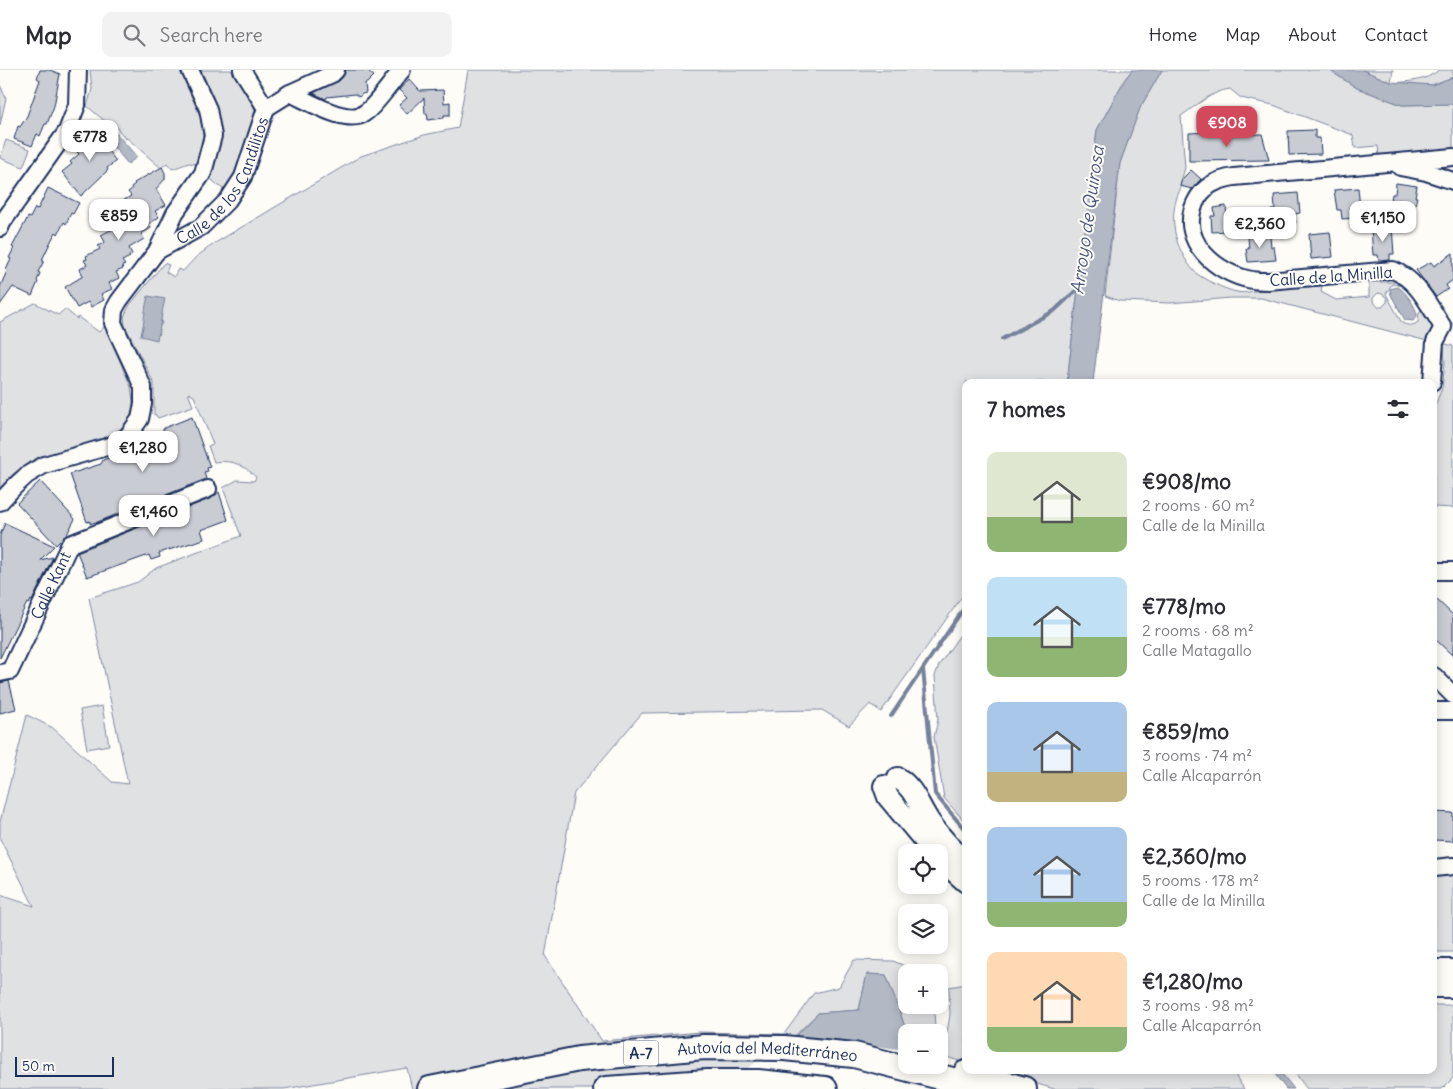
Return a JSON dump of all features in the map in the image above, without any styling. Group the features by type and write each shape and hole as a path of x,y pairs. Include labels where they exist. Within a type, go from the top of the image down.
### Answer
{"highway":[{"name":"Autovía del Mediterráneo","path":"430,1089 578,1059 704,1047 784,1048 854,1055 983,1089"},
{"path":"854,1055 898,1063"},
{"path":"948,1070 962,1072"},
{"path":"974,1074 1024,1089"},
{"name":"Autovía del Mediterráneo","path":"606,1089 707,1082 758,1082 825,1089"},
{"path":"667,1085 702,1089"}],"main road":[{"path":"927,844 888,797 891,782 906,783 931,824 948,844"},
{"path":"948,844 962,858"},
{"path":"948,866 962,878"},
{"path":"1437,970 1453,970"},
{"path":"1437,987 1453,987"}],"street":[{"path":"0,228 2,222 67,131 77,105 78,70"},
{"path":"0,502 21,481 44,465 110,446 127,437 140,419 143,404 143,388 113,323 114,310 156,251 175,213 202,173 213,136 208,109 190,70"},
{"name":"Calle de los Candilitos","path":"156,251 201,227 228,200 243,177 266,108 242,70"},
{"path":"266,108 290,93 332,74 336,70"},
{"path":"290,93 340,115 354,118 366,113 402,70"},
{"name":"Calle de la Minilla","path":"1432,379 1435,342 1443,327 1414,283 1404,274 1393,270 1268,281 1252,280 1231,273 1210,260 1197,245 1190,228 1191,212 1204,188 1217,180 1234,176 1453,157"},
{"name":"Calle de la Minilla","path":"1371,165 1407,168 1453,181"},
{"path":"1453,167 1453,175"},
{"name":"Calle Kant","path":"0,673 10,670 70,544 208,489"},
{"path":"1437,571 1453,571"},
{"path":"1437,679 1453,695"},
{"path":"1437,711 1453,711"},
{"path":"1437,868 1453,866"}],"shaded area":[{"path":"90,70 181,70 200,116 203,135 197,164 189,163 172,169 167,163 161,168 126,139 116,127 114,129 87,106 92,89"},
{"path":"201,70 231,70 254,107 255,113 243,153 235,173 224,190 208,177 218,148 220,123 213,98"},
{"path":"468,70 1132,70 1125,79 1097,130 1067,379 962,379 962,597 881,712 870,704 849,726 822,710 642,713 574,793 545,956 602,1041 699,1032 784,1034 814,993 839,987 854,960 893,961 900,964 898,964 898,1008 886,975 867,974 859,1010 818,1013 740,1089 412,1089 407,1068 284,1089 0,1089 0,895 34,906 0,839 0,822 27,715 53,728 112,782 128,784 89,598 138,582 156,568 241,536 223,488 237,480 254,481 256,477 237,464 214,462 208,446 213,444 194,396 188,393 193,406 158,418 154,415 154,383 125,326 124,317 129,306 164,263 169,265 166,272 174,277 178,269 183,271 196,257 215,243 361,156 424,135 458,128","holes":["160,316 162,324 141,336 145,319"]},
{"path":"1162,70 1329,70 1357,88 1402,105 1453,104 1453,149 1379,156 1378,146 1355,148 1353,135 1273,105 1241,98 1230,89 1223,90 1181,116 1185,168 1180,185 1182,186 1174,208 1175,231 1182,253 1195,272 1214,284 1243,293 1322,286 1321,292 1336,300 1369,297 1369,282 1400,282 1404,285 1392,284 1386,294 1402,323 1410,325 1418,322 1421,310 1436,333 1427,341 1261,298 1231,298 1170,303 1120,301 1105,296 1120,163 1140,108","holes":["1378,293 1387,298 1387,302 1382,307 1378,307 1373,298"]},
{"path":"1362,70 1393,70 1391,82"},
{"path":"1439,70 1453,70 1453,77 1432,85 1395,83 1413,81 1434,74"},
{"path":"0,85 6,98 0,125"},
{"path":"6,140 30,149 23,167 0,158"},
{"path":"35,303 58,315 65,309 77,319 78,317 99,332 105,326 131,387 133,401 131,416 120,429 109,436 29,462 13,474 0,488 0,322"},
{"path":"1446,344 1453,346 1453,508 1437,507 1437,400 1442,388 1445,363 1444,346"},
{"path":"962,632 962,818 944,798 934,737 938,720 935,676 939,665"},
{"path":"102,706 109,745 87,749 80,710"},
{"path":"1453,872 1453,952 1437,952 1437,874"},
{"path":"962,985 962,1062 948,1058 949,987"},
{"path":"1437,1005 1453,1005 1453,1078 1442,1089 1307,1089 1296,1074 1437,1074"},
{"path":"900,1014 934,1014 935,1024 904,1024"},
{"path":"1004,1074 1235,1074 1244,1089 1054,1089"}],"water":[{"path":"1132,70 1162,70 1140,108 1120,163 1093,379 1067,379 1097,130 1125,79"},
{"path":"1329,70 1362,70 1391,82 1432,85 1453,77 1453,104 1402,105 1357,88"},
{"path":"116,133 137,157 128,164 108,140"},
{"path":"1398,287 1408,296 1415,309 1417,316 1413,321 1405,320 1391,295 1390,289"},
{"path":"148,296 165,299 157,340 141,336"},
{"path":"867,974 886,975 898,1008 898,1014 900,1014 904,1024 898,1024 898,1063 865,1089 750,1070 797,1035 818,1013 859,1010"},
{"path":"1275,1074 1282,1074 1294,1089 1286,1089"}],"pier":[{"path":"793,1035 898,1049 898,1067 871,1089 737,1089 748,1068"}],"building":[{"path":"40,70 50,70 60,74 54,106 47,124 45,124 40,136 37,134 32,146 14,139 18,126 20,127 27,116 40,80 37,78"},
{"path":"346,70 367,70 374,76 365,83 366,93 359,97 355,94 327,97 326,99 313,93 339,81"},
{"path":"409,79 420,91 443,90 444,103 450,102 450,115 444,115 444,118 428,120 427,113 425,114 424,98 407,114 399,105 407,98 399,90"},
{"path":"106,122 114,129 100,141 116,161 81,196 62,172 72,164 70,162 79,154 77,152 87,145 85,143"},
{"path":"1315,130 1315,138 1320,138 1321,154 1289,155 1288,131"},
{"path":"1209,132 1209,136 1262,134 1269,160 1189,161 1189,133"},
{"path":"162,167 165,179 156,189 166,205 155,211 159,217 149,224 151,228 141,234 144,239 129,248 132,254 122,261 125,265 122,266 123,269 116,272 119,278 109,283 112,289 101,294 104,300 91,307 88,302 77,308 65,287 83,276 80,269 87,265 84,260 87,259 86,256 100,249 98,246 105,242 101,235 118,226 114,219 119,216 116,211 124,206 121,202 131,196 128,192 132,189 131,187 134,183"},
{"path":"1191,170 1201,179 1192,189 1180,186 1182,179"},
{"path":"1396,183 1417,186 1415,197 1417,197 1413,213 1409,212 1407,217 1395,214 1396,209 1390,208 1392,194 1395,194"},
{"path":"48,188 79,203 73,214 71,213 66,224 64,222 58,234 56,232 51,241 42,260 44,261 38,272 40,273 38,282 32,296 13,287 0,305 0,287 11,259 9,258 14,248 12,247 28,217 30,218 35,208 38,209"},
{"path":"1358,188 1360,208 1356,209 1356,218 1342,219 1341,210 1337,210 1334,190"},
{"path":"1298,193 1300,213 1295,214 1296,223 1273,225 1271,210 1275,210 1274,195"},
{"path":"1226,206 1228,231 1212,232 1211,216 1215,216 1214,208"},
{"path":"1392,227 1394,254 1390,254 1390,260 1379,261 1378,255 1373,255 1371,229"},
{"path":"1330,232 1333,257 1311,259 1309,234"},
{"path":"1270,235 1271,247 1274,247 1276,260 1248,262 1246,249 1249,249 1248,237"},
{"path":"1453,253 1453,280 1446,285 1448,289 1436,297 1416,270 1431,262 1434,266"},
{"path":"192,417 210,467 207,468 208,471 204,472 206,479 95,523 90,524 90,521 87,522 70,474 101,464 103,460 160,435 164,428"},
{"path":"40,481 75,519 67,534 56,545 17,503"},
{"path":"219,492 228,520 201,530 204,539 159,553 160,557 151,560 149,555 87,577 77,552 212,498"},
{"path":"5,523 54,546 40,560 53,557 32,601 29,604 27,603 0,658 0,535"},
{"path":"1437,600 1453,615 1453,656 1437,641"},
{"path":"9,681 16,709 0,713 0,683"},
{"path":"1437,812 1453,813 1453,841 1437,840"}],"waterway":[{"path":"1002,339 1054,311 1082,285"},
{"name":"Arroyo de Quirosa","path":"891,716 962,611"},
{"path":"923,669 935,794 962,826"}]}
